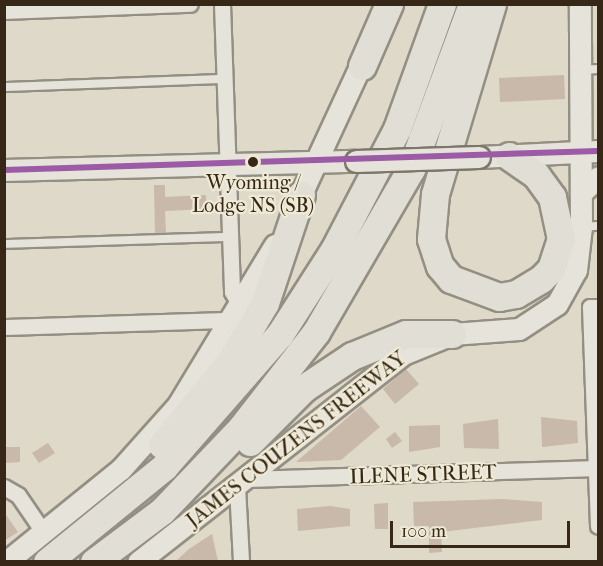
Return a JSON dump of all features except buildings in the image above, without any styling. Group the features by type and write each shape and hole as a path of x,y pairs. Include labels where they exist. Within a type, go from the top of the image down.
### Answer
{"highway":[{"path":"362,66 389,4"},
{"path":"47,561 141,486 224,404 303,299 397,129 442,4"},
{"path":"162,511 284,376 348,284 416,159 472,4"},
{"path":"492,4 435,194 430,239 440,266 452,279 499,297 541,279 551,269 561,240 552,196 536,176 509,156"},
{"path":"141,486 157,452 231,360 265,303 301,195"},
{"path":"94,561 237,455 304,388 352,356 406,334 452,334"}],"main road":[{"path":"6,561 44,533 144,444 206,367 318,162 362,66 383,4"},
{"name":"JAMES COUZENS FREEWAY","path":"138,561 242,483 403,354 452,334 509,331 549,311 576,270 590,226 581,195 589,152 589,69 580,4"},
{"path":"4,170 356,161 589,152"},
{"path":"581,195 598,177"}],"street":[{"path":"4,11 190,4"},
{"path":"4,327 237,314 232,292 225,164 222,4"},
{"path":"594,307 598,526"},
{"name":"ILENE STREET","path":"242,483 597,468"},
{"path":"241,561 242,483"},
{"path":"4,487 18,495 44,533"}],"lane":[{"path":"4,87 223,79"},
{"path":"4,244 229,237"}],"transit line":[{"path":"4,170 598,151"}],"place":[{"name":"Wyoming / Lodge NS (SB)","path":"253,162"}]}
